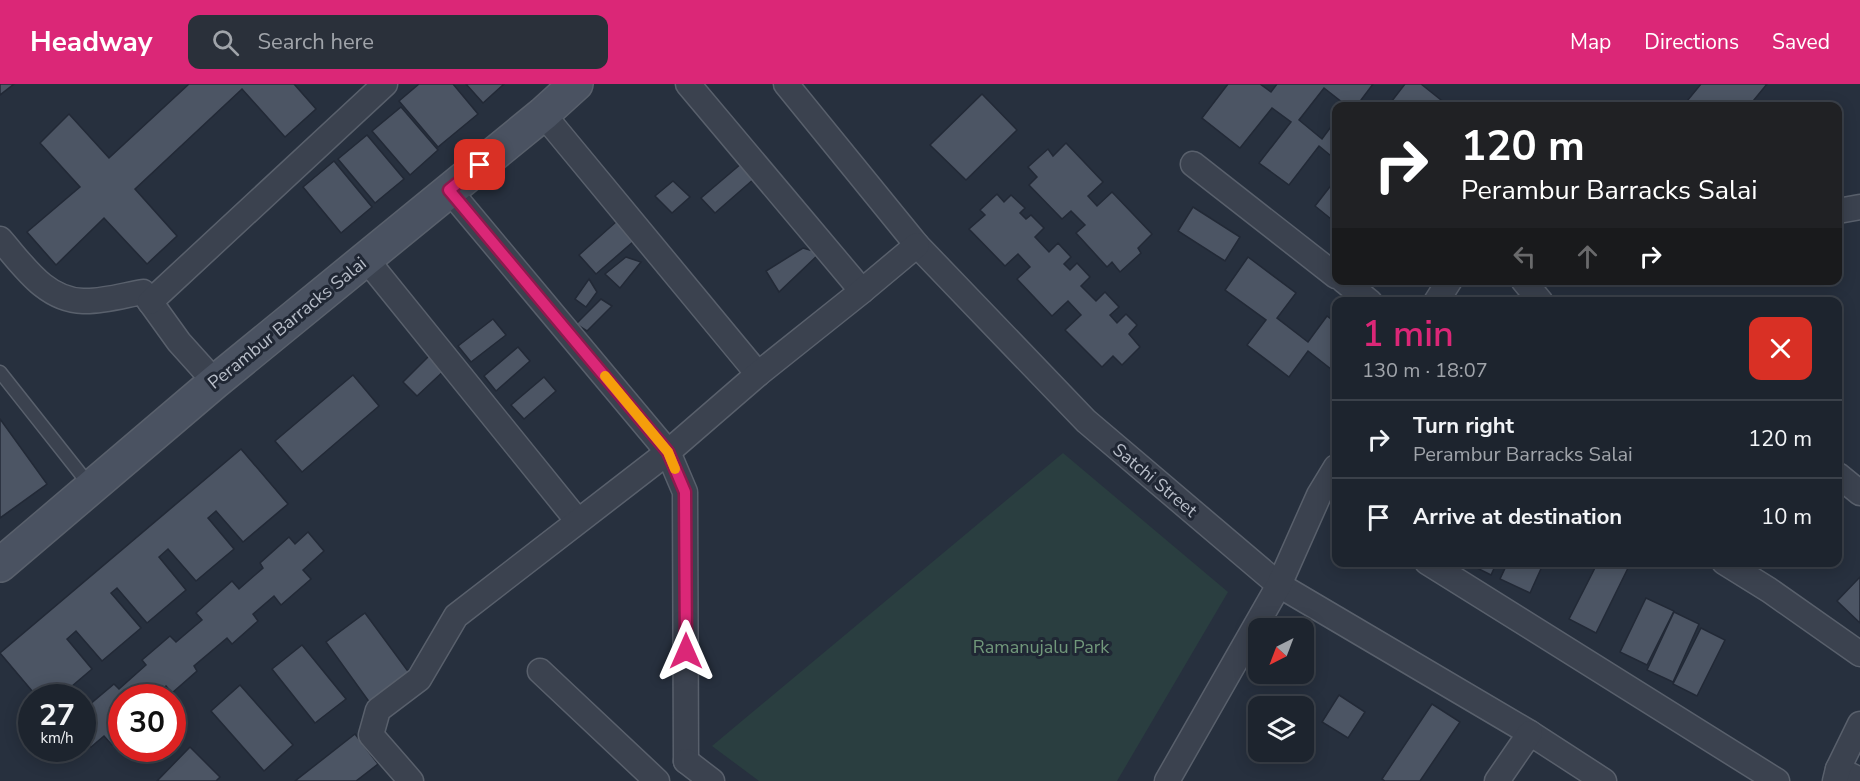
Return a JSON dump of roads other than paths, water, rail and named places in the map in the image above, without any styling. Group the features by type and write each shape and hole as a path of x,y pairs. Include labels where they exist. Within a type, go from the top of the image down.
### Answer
{"main road":[{"name":"Perambur Barracks Salai","path":"0,565 215,382 543,114 576,84"}],"street":[{"path":"150,302 385,84"},
{"path":"688,84 862,291"},
{"name":"Satchi Street","path":"786,84 917,245 1086,422 1279,585 1530,733 1604,781"},
{"path":"543,114 758,374"},
{"path":"1193,164 1332,273"},
{"path":"449,190 668,452 685,492 686,761"},
{"path":"1842,210 1860,207"},
{"path":"0,239 39,283 62,297 84,302 144,292 179,342 215,382"},
{"path":"411,781 371,735 378,710 419,679 456,616 577,520 668,452 758,374 917,245"},
{"path":"366,259 577,520"},
{"path":"1349,285 1364,297"},
{"path":"1527,285 1537,297"},
{"path":"1842,478 1860,493"},
{"path":"1167,781 1328,501 1332,484"},
{"path":"1435,567 1777,781"},
{"path":"1732,567 1860,654"},
{"path":"1760,567 1769,590"},
{"path":"540,671 658,781 686,761"},
{"path":"1860,724 1836,775 1860,780"},
{"path":"1497,781 1530,733"},
{"path":"686,761 712,781"}],"lane":[{"path":"0,372 92,488"}],"park label":[{"name":"Ramanujalu Park","path":"1041,647"}]}
